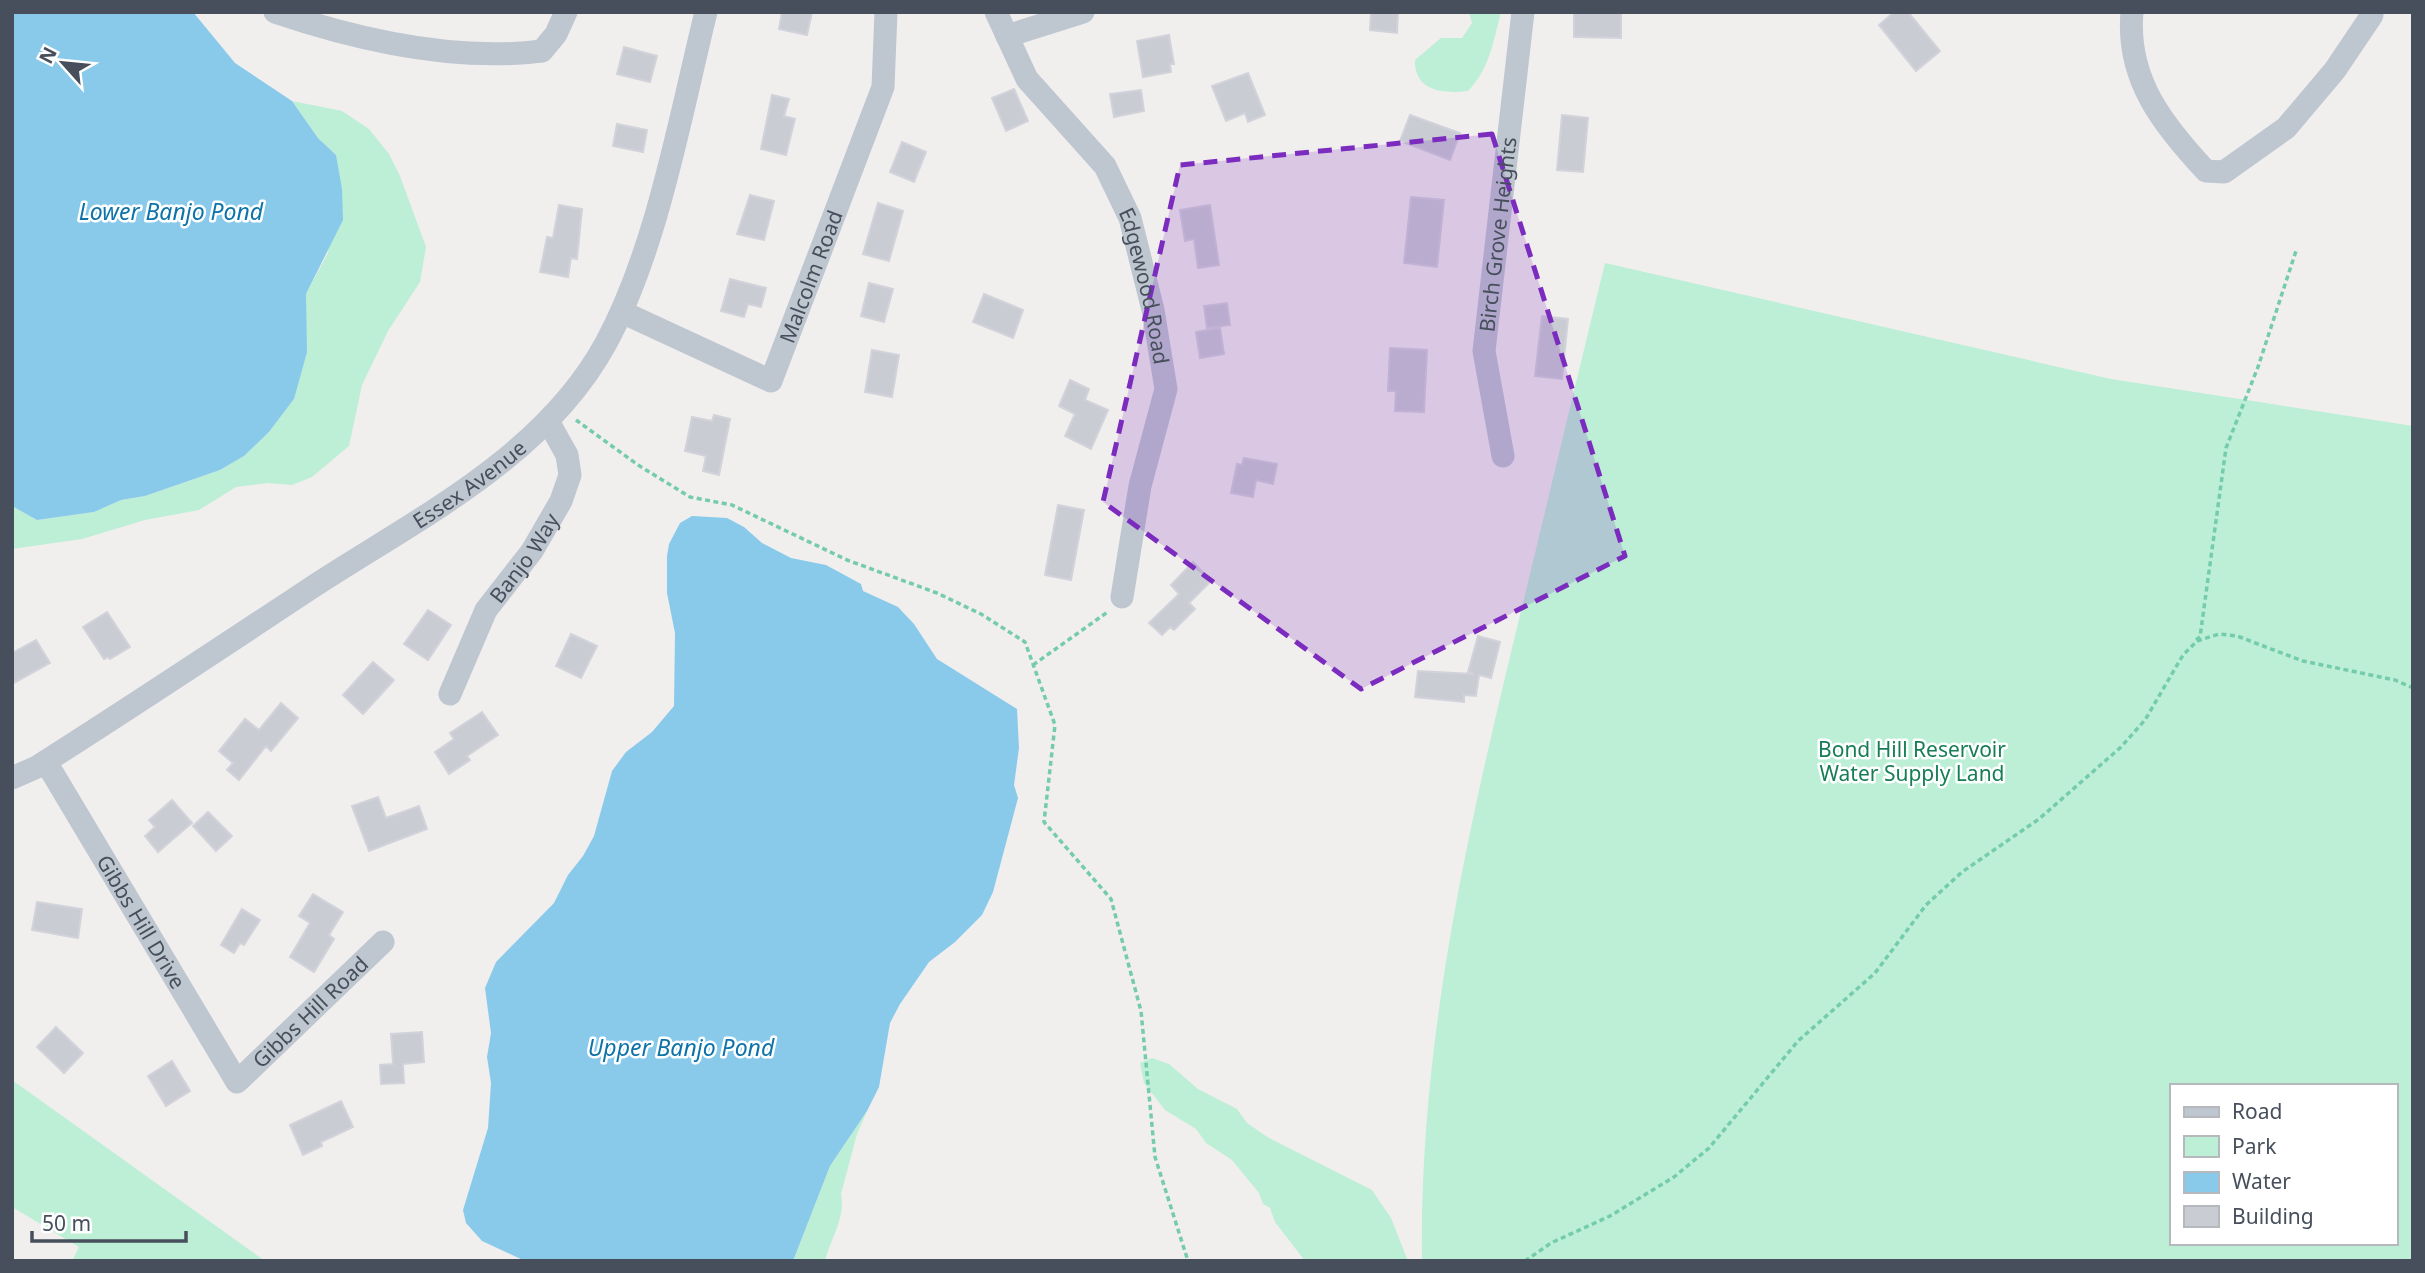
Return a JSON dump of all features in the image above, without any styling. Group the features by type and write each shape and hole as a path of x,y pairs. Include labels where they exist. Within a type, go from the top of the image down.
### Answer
{"street":[{"path":"275,12 395,43 516,54 542,51 556,34 566,12"},
{"name":"Essex Avenue","path":"12,778 46,762 445,501 527,443 554,415 605,346 622,312 648,243 706,12"},
{"name":"Malcolm Road","path":"622,312 771,381 883,87 886,12"},
{"name":"Edgewood Road","path":"996,12 1027,79 1105,166 1130,218 1153,310 1166,389 1140,486 1122,597"},
{"path":"1007,36 1083,12"},
{"name":"Birch Grove Heights","path":"1503,456 1484,351 1522,12"},
{"path":"2132,12 2136,71 2152,103 2181,145 2206,171 2224,172 2286,128 2335,70 2372,15"},
{"name":"Banjo Way","path":"450,694 485,610 532,551 561,501 570,475 567,455 554,415"},
{"name":"Gibbs Hill Drive","path":"46,762 237,1082"},
{"name":"Gibbs Hill Road","path":"237,1082 383,942"}],"path":[{"path":"2183,655 2200,637 2226,448 2258,367 2296,251"},
{"path":"554,415 690,497 732,505 846,560 937,593 981,614 1025,642 1055,724 1045,822 1111,899 1141,1011 1155,1157 1188,1261"},
{"path":"1033,665 1114,607 1122,597"},
{"path":"1525,1261 1551,1243 1610,1216 1664,1183 1709,1148 1798,1041 1875,972 1926,905 1962,872 2039,819 2121,747 2145,720 2183,655 2197,640 2219,634 2237,636 2303,661 2395,680 2413,688"}],"highlighted area":[{"path":"1492,134 1625,556 1361,689 1103,502 1180,165"}],"green space":[{"path":"1469,12 1501,12 1486,64 1468,91 1449,92 1432,88 1419,78 1415,60 1441,38 1462,38 1472,23"},
{"path":"292,101 342,111 369,129 389,154 400,176 426,247 420,282 388,331 362,385 349,446 312,477 292,485 268,483 236,487 199,510 145,520 82,539 12,549 12,506 37,520 94,512 121,500 145,496 220,470 244,456 269,432 294,399 306,294 328,253 336,155 318,138"},
{"name":"Bond Hill Reservoir Water Supply Land","path":"1605,263 2111,379 2413,426 2413,1261 1422,1261 1428,1105 1437,1027 1462,873 1495,720"},
{"path":"1152,1058 1169,1064 1198,1089 1237,1109 1247,1123 1269,1138 1372,1190 1391,1218 1408,1261 1305,1261 1275,1222 1270,1208 1263,1204 1259,1193 1232,1160 1206,1143 1196,1129 1165,1110 1144,1083 1140,1063"},
{"path":"12,1080 265,1261 72,1261 79,1247 12,1207"},
{"path":"867,1111 857,1134 841,1194 839,1220 825,1261 793,1261 830,1166"}],"water":[{"name":"Lower Banjo Pond","path":"12,12 193,12 235,63 292,101 318,138 336,155 342,189 343,220 306,294 307,352 294,399 269,432 244,456 220,470 145,496 121,500 94,512 37,520 12,506"},
{"name":"Upper Banjo Pond","path":"692,516 727,518 744,527 762,543 791,558 826,565 861,584 863,591 898,607 914,624 937,659 1017,709 1019,748 1014,785 1018,798 993,892 982,915 955,942 929,962 900,1004 890,1023 879,1087 867,1111 830,1166 793,1261 525,1261 482,1241 466,1223 463,1210 488,1128 491,1083 487,1057 491,1033 485,988 496,962 554,903 568,875 583,856 594,836 612,771 626,752 652,732 674,706 675,633 667,593 667,556 669,544 680,523"}],"building":[{"path":"782,12 812,12 807,35 779,29"},
{"path":"1371,12 1398,12 1397,33 1370,30"},
{"path":"1574,12 1621,12 1621,38 1574,37"},
{"path":"1894,12 1908,12 1940,51 1916,71 1879,25"},
{"path":"1169,35 1174,64 1170,64 1171,72 1143,77 1137,41"},
{"path":"624,47 657,56 650,82 617,74"},
{"path":"1248,73 1265,115 1248,122 1245,113 1226,121 1212,86"},
{"path":"1014,89 1028,121 1006,131 992,98"},
{"path":"1141,90 1144,111 1114,117 1110,94"},
{"path":"772,95 789,99 784,116 795,119 786,155 761,149"},
{"path":"1410,115 1460,133 1450,160 1400,141"},
{"path":"1562,115 1588,118 1583,172 1557,170"},
{"path":"617,124 647,130 643,152 613,146"},
{"path":"902,142 926,152 914,182 890,172"},
{"path":"750,195 774,201 764,240 737,234"},
{"path":"1411,197 1444,200 1437,267 1404,263"},
{"path":"878,203 903,211 889,261 863,254"},
{"path":"559,205 582,209 577,259 571,258 568,277 540,272 547,237 553,238"},
{"path":"1210,205 1219,265 1198,268 1194,239 1185,241 1180,210"},
{"path":"730,279 766,288 761,307 748,304 744,317 721,311"},
{"path":"869,283 893,289 884,322 861,316"},
{"path":"984,294 1023,310 1013,338 973,322"},
{"path":"1227,303 1230,325 1207,328 1204,306"},
{"path":"1542,316 1568,319 1562,379 1535,376"},
{"path":"1220,328 1224,354 1200,358 1196,332"},
{"path":"1390,348 1427,350 1424,412 1395,411 1396,391 1388,391"},
{"path":"872,350 899,355 892,397 865,392"},
{"path":"1070,380 1089,389 1085,400 1108,410 1091,449 1065,436 1075,414 1059,406"},
{"path":"714,415 730,419 719,475 703,471 706,456 685,451 692,417 712,421"},
{"path":"1244,458 1277,464 1273,484 1256,480 1253,497 1231,493 1237,464 1242,465"},
{"path":"1058,505 1084,510 1071,580 1045,575"},
{"path":"1193,562 1211,581 1189,603 1195,609 1174,630 1170,627 1162,635 1149,623 1179,594 1171,585"},
{"path":"428,610 451,625 428,660 404,644"},
{"path":"107,612 130,647 110,659 104,659 83,627"},
{"path":"571,634 597,646 581,678 556,666"},
{"path":"1478,636 1500,642 1491,678 1479,675 1476,696 1464,695 1464,702 1415,697 1418,671 1474,674 1468,672"},
{"path":"36,640 50,663 12,684 12,653"},
{"path":"373,662 394,680 363,714 343,695"},
{"path":"281,703 298,718 271,751 266,746 239,780 227,770 233,763 219,751 245,719 259,730"},
{"path":"482,712 498,735 467,756 470,760 449,774 435,752 454,739 450,733"},
{"path":"378,797 386,818 419,806 427,829 369,851 352,806"},
{"path":"172,800 192,823 158,852 145,836 155,827 149,820"},
{"path":"208,812 232,836 216,851 193,826"},
{"path":"313,894 343,912 329,935 334,939 314,972 290,957 310,923 299,916"},
{"path":"37,902 82,909 78,938 32,930"},
{"path":"242,909 260,920 244,945 240,943 234,953 221,945"},
{"path":"56,1027 83,1053 64,1073 37,1047"},
{"path":"422,1032 424,1062 403,1064 404,1083 381,1084 380,1065 393,1064 391,1034"},
{"path":"172,1061 190,1091 166,1106 148,1076"},
{"path":"341,1101 353,1127 321,1142 322,1146 303,1155 290,1125"}]}
